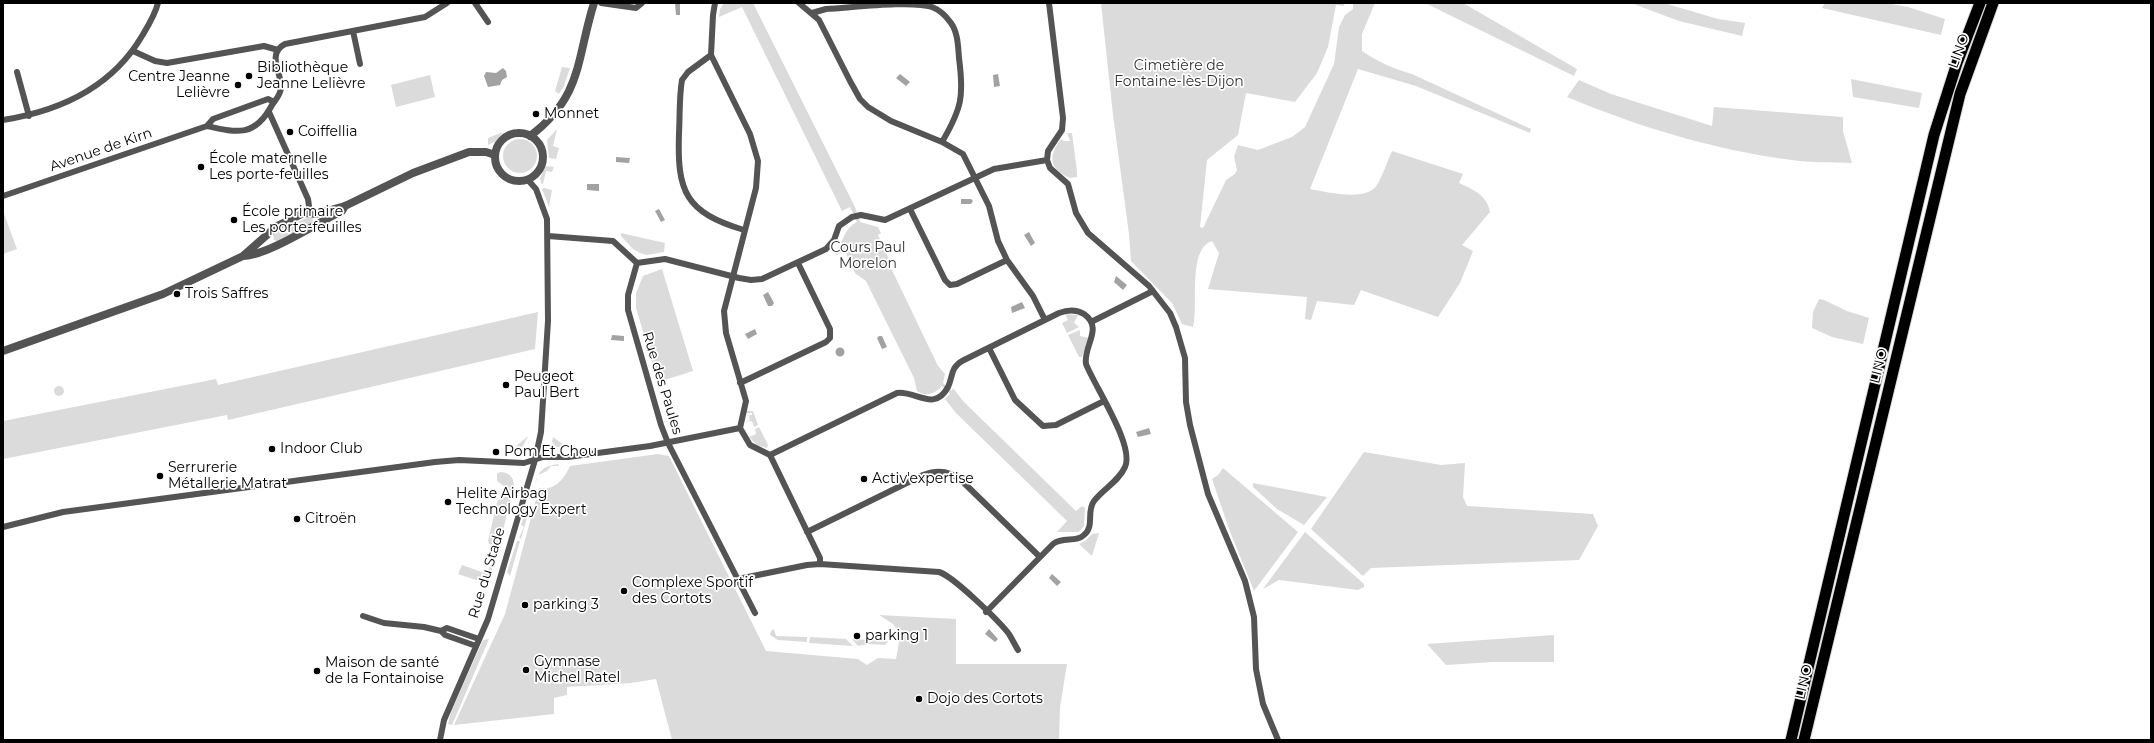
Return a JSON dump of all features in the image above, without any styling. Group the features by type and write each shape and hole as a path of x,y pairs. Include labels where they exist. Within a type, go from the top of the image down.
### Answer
{"highway":[{"name":"LINO","path":"1792,740 1934,135 1957,63 1980,3"},
{"name":"LINO","path":"1804,740 1960,94 1991,8"}],"street":[{"path":"3,120 29,116 62,106 90,91 107,78 134,51 158,3"},
{"path":"207,126 240,132 252,127 269,112 278,97 281,87 275,57 278,50 285,44 425,17 447,3"},
{"path":"475,3 488,22"},
{"path":"530,136 541,128 559,108 572,88 594,3"},
{"path":"601,3 636,8 642,3"},
{"path":"715,3 711,55 750,134 756,151 758,173 724,311 724,324 746,400 740,428 750,444 770,455 820,558 820,564"},
{"path":"799,3 819,20 860,99 891,121 942,142 963,154 989,206 997,236 1007,260 1033,296 1045,320"},
{"path":"1049,3 1063,118 1062,130 1050,147 1047,160 1054,173 1070,186 1076,213 1088,233 1153,291 1170,313 1182,343 1186,364 1188,417 1210,499 1245,581 1254,617 1256,669 1263,704 1278,740"},
{"path":"812,13 826,10 909,5 932,7 943,14 951,22 957,36 963,86 956,117 942,142"},
{"path":"353,30 360,64"},
{"path":"134,51 155,61 167,63 264,46 278,50"},
{"path":"711,55 688,72 682,80 679,171 685,191 702,212 716,221 744,230"},
{"path":"17,72 29,116"},
{"path":"207,126 213,119 268,99 274,102"},
{"path":"269,112 318,224"},
{"name":"Avenue de Kirn","path":"3,196 207,126"},
{"path":"522,133 530,136 540,146 542,160 538,172 527,179 520,180 505,176 497,166 495,155 497,147 507,136 522,133"},
{"path":"3,351 164,294 244,256 269,235 277,226 304,213 312,213 345,206 414,173 452,158 478,152 495,155"},
{"path":"548,236 613,241 638,264 665,259 751,280 762,279 829,247 839,226 852,217 861,215 885,220 975,177 1002,166 1047,160"},
{"name":"Rue du Stade","path":"440,738 444,720 488,619 535,460 541,432 548,321 548,236 547,219 543,205 536,189 527,179"},
{"path":"244,256 250,256 276,245 342,211 345,206"},
{"path":"910,209 945,280 950,285 958,284 1007,260"},
{"path":"269,235 276,245"},
{"path":"740,383 826,342 830,338 830,329 798,263"},
{"name":"Rue des Paules","path":"638,264 628,295 629,318 668,443 755,613"},
{"path":"1091,322 1153,291"},
{"path":"770,455 897,393 909,394 926,400 938,397 947,389 951,372 957,364 1059,313 1071,310 1082,313 1091,322 1093,334 1087,349 1085,361 1125,444 1128,457 1125,468 1093,504 1090,512 1090,525 1086,534 1079,538 1059,540 1040,557 986,612"},
{"path":"989,348 1015,400 1043,426 1056,425 1104,401"},
{"path":"3,527 63,512 435,462 459,460 524,463 543,457 585,455 668,443 740,428"},
{"path":"807,532 923,475 941,471 953,474 964,483 1040,557"},
{"path":"738,579 807,565 820,564 943,573 952,578 1009,634 1018,650"},
{"path":"363,616 384,623 424,627 441,631 445,635 476,646"},
{"path":"441,631 447,628 479,639"}],"green space":[{"name":"Cours Paul Morelon","path":"724,3 753,3 855,207 860,222 878,227 881,233 878,235 888,257 890,266 938,366 945,374 943,383 952,391 953,388 964,402 1076,511 1082,506 1085,508 1084,526 1079,532 1057,532 1067,521 956,413 945,399 950,394 942,386 930,394 924,394 917,391 914,378 866,281 855,273 845,251 836,255 835,251 849,228 857,222 850,207 842,211 742,7 719,17 720,9"},
{"name":"Cimetière de Fontaine-lès-Dijon","path":"1101,3 1344,3 1344,6 1336,5 1328,47 1317,73 1295,102 1246,93 1238,135 1207,160 1200,227 1203,228 1226,180 1235,174 1237,170 1234,157 1238,145 1258,150 1292,137 1305,127 1334,64 1339,27 1345,15 1353,9 1353,3 1375,3 1362,34 1362,51 1386,65 1412,74 1531,129 1530,133 1416,86 1358,69 1310,189 1356,195 1372,190 1377,185 1392,151 1463,174 1459,183 1483,197 1490,212 1462,245 1473,251 1460,283 1438,317 1361,290 1354,305 1317,301 1311,320 1305,319 1307,297 1208,289 1219,253 1212,241 1204,246 1199,255 1195,280 1195,318 1193,327 1182,324 1172,303 1131,261"},
{"path":"1425,3 1463,3 1577,69 1574,76"},
{"path":"1631,3 1664,3 1718,19 1745,23 1742,36 1679,21"},
{"path":"1825,3 1886,3 1908,7 1945,19 1941,35 1822,8"},
{"path":"562,67 570,68 564,86 559,94 555,91"},
{"path":"430,75 435,97 396,107 391,85"},
{"path":"1851,79 1922,93 1919,108 1853,97"},
{"path":"1579,80 1611,94 1712,126 1714,107 1843,117 1843,131 1852,163 1807,162 1763,156 1706,144 1677,136 1622,118 1567,97"},
{"path":"557,129 553,146 559,148 556,159 549,158 547,140"},
{"path":"503,132 496,141 488,145 488,138"},
{"path":"1067,133 1072,133 1077,177 1070,178 1063,174 1054,166 1053,162 1054,151 1061,139 1064,141 1070,141"},
{"path":"517,139 523,139 527,140 534,146 537,156 536,163 530,170 523,173 517,173 513,172 506,166 503,159 503,153 504,149 510,142"},
{"path":"546,166 554,167 552,172 546,171 543,184 541,183 540,178"},
{"path":"542,189 552,190 549,207"},
{"path":"3,211 17,249 3,254"},
{"path":"311,216 314,222 311,225 277,241 274,240 273,233"},
{"path":"621,233 665,243 664,252 647,255 640,253 633,249 621,236"},
{"path":"662,269 693,371 658,382 636,308 636,293 643,276"},
{"path":"1819,299 1847,311 1869,318 1863,344 1832,337 1812,328 1813,312"},
{"path":"538,312 535,349 228,420 227,415 3,459 3,421 216,379 218,385"},
{"path":"1065,314 1078,315 1074,323 1079,327 1067,333 1062,323 1068,320"},
{"path":"1080,330 1080,336 1089,338 1082,357 1079,357 1068,335"},
{"path":"57,386 61,386 63,387 63,395 57,396 54,393 54,389"},
{"path":"746,411 753,411 758,425 754,427 752,421 744,422 750,420 749,416 745,416 752,415 752,413 746,413"},
{"path":"759,427 768,445 767,448 757,445 749,437 756,434 755,429"},
{"path":"528,436 523,446 508,453"},
{"path":"553,437 567,447 557,447 552,442"},
{"path":"1364,452 1441,465 1465,463 1463,497 1467,506 1593,514 1598,526 1579,560 1371,568 1363,576 1311,529"},
{"name":"Complexe Sportif des Cortots","path":"658,454 669,456 766,651 858,659 867,665 878,658 896,659 900,637 899,632 893,624 879,615 956,619 956,664 1067,664 1060,707 1059,740 672,740 656,679 631,683 567,687 567,695 554,698 554,714 454,725 505,614 539,488 550,488 554,486 562,479 570,466"},
{"path":"559,464 558,466 551,466 547,471 538,475 542,470 549,466"},
{"path":"1223,468 1298,532 1254,591 1229,529 1212,479 1218,475"},
{"path":"500,472 510,475 514,484 500,543 496,546 489,544 488,541 497,502 505,493 505,487 497,481 497,474"},
{"path":"1253,483 1327,497 1304,525 1277,509 1253,487"},
{"path":"526,509 529,511 521,539 519,538 524,527 521,525"},
{"path":"1305,532 1364,584 1364,587 1358,590 1279,580 1263,589"},
{"path":"1099,533 1092,556 1079,544 1085,541 1092,534"},
{"path":"517,541 520,541 510,576 507,572"},
{"path":"494,552 496,554 490,578 485,583 458,574 462,565 487,574"},
{"path":"774,629 776,636 807,637 807,642 778,640 770,635 771,631"},
{"path":"1554,635 1554,662 1493,662 1446,665 1427,644"},
{"path":"810,637 846,639 853,646 809,643"},
{"path":"489,639 452,725 448,724 451,712 483,640"},
{"path":"852,639 888,641 885,645 868,644 858,646"}],"shaded area":[{"path":"675,3 680,3 680,15 676,15"},
{"path":"503,68 506,71 507,77 502,80 500,85 488,87 484,76 486,72 496,73"},
{"path":"900,74 910,82 906,86 896,78"},
{"path":"998,74 1000,86 994,87 993,75"},
{"path":"616,157 630,158 629,163 616,162"},
{"path":"587,184 599,184 599,191 587,190"},
{"path":"961,199 971,199 973,201 971,204 961,204"},
{"path":"659,209 665,220 661,222 655,211"},
{"path":"1029,232 1035,243 1031,246 1024,235"},
{"path":"1116,276 1127,285 1123,290 1114,282"},
{"path":"768,292 774,303 772,306 768,306 763,295"},
{"path":"1022,302 1025,308 1012,313 1011,307"},
{"path":"755,329 757,334 748,339 745,334"},
{"path":"612,335 624,336 624,341 611,340"},
{"path":"882,336 887,347 882,349 877,338"},
{"path":"840,347 845,352 840,357 835,352"},
{"path":"1149,428 1151,434 1138,437 1136,432"},
{"path":"1052,574 1061,582 1057,586 1049,578"},
{"path":"989,629 998,639 995,642 985,634"}],"place":[{"name":"Bibliothèque Jeanne Lelièvre","path":"249,76"},
{"name":"Centre Jeanne Lelièvre","path":"238,85"},
{"name":"Monnet","path":"536,114"},
{"name":"Coiffellia","path":"290,132"},
{"name":"École maternelle Les porte-feuilles","path":"201,167"},
{"name":"École primaire Les porte-feuilles","path":"234,220"},
{"name":"Trois Saffres","path":"177,294"},
{"name":"Peugeot Paul Bert","path":"506,385"},
{"name":"Indoor Club","path":"272,449"},
{"name":"Pom Et Chou","path":"496,452"},
{"name":"Serrurerie Métallerie Matrat","path":"160,476"},
{"name":"Activ'expertise","path":"864,479"},
{"name":"Helite Airbag Technology Expert","path":"448,502"},
{"name":"Citroën","path":"297,519"},
{"name":"Complexe Sportif des Cortots","path":"624,591"},
{"name":"parking 3","path":"525,605"},
{"name":"parking 1","path":"857,636"},
{"name":"Gymnase Michel Ratel","path":"526,670"},
{"name":"Maison de santé de la Fontainoise","path":"317,671"},
{"name":"Dojo des Cortots","path":"919,699"}]}
